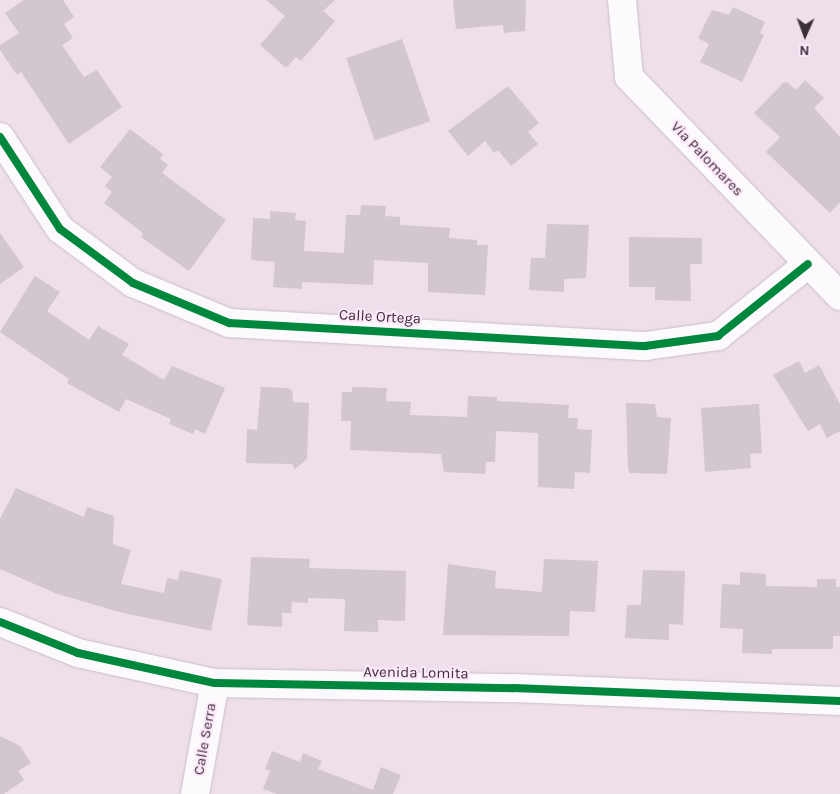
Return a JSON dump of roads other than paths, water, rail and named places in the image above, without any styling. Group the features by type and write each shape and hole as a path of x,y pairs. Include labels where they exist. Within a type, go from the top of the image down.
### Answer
{"street":[{"name":"Via Palomares","path":"622,0 629,77 840,296"},
{"name":"Calle Ortega","path":"0,137 60,229 133,284 229,323 645,346 718,336 808,264"},
{"name":"Avenida Lomita","path":"0,622 78,653 215,683 514,688 840,700"},
{"name":"Calle Serra","path":"195,794 215,683"}]}
